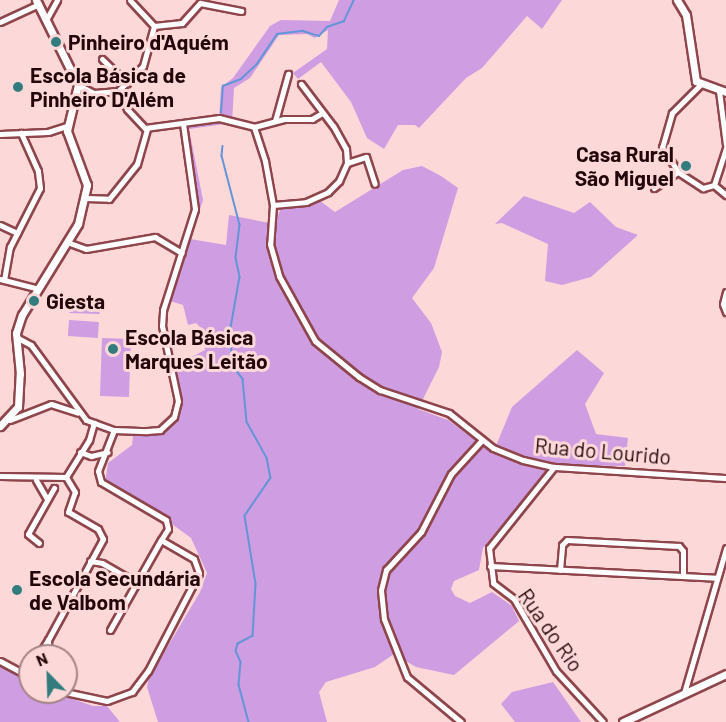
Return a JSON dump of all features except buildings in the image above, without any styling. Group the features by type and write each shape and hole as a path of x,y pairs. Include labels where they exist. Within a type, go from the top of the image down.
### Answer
{"street":[{"path":"46,20 57,0"},
{"path":"130,0 154,26"},
{"path":"677,0 686,15 693,74 700,85 723,92 726,146 714,186"},
{"path":"0,22 38,2 78,85 94,93 118,91 143,66 154,26"},
{"path":"154,26 182,23 200,3 241,11"},
{"path":"102,59 127,83"},
{"path":"275,121 288,74"},
{"path":"273,205 306,202 328,192 339,181 347,163 346,148 301,84"},
{"path":"10,420 18,407 20,393 16,337 22,315 67,242 86,198 84,171 67,126 78,85"},
{"path":"700,85 672,113 662,147 678,172 703,188 714,186 726,195"},
{"path":"118,91 134,118 147,128 219,118 254,127 275,121 312,119 322,113"},
{"path":"0,426 51,404 78,413 94,423 114,430 160,430 174,417 178,401 162,326 163,310 182,253 196,196 183,124"},
{"path":"0,134 48,132 67,126"},
{"name":"Rua do Lourido","path":"254,127 265,161 273,205 272,260 300,319 325,352 380,390 448,413 482,440 512,457 554,467 726,478"},
{"path":"86,198 109,199 137,164 147,128"},
{"path":"21,133 38,171 40,188 10,247 2,279 39,289"},
{"path":"347,163 366,157 375,184"},
{"path":"654,188 678,172"},
{"path":"0,225 17,233"},
{"path":"67,242 86,249 154,237 182,253"},
{"path":"726,292 723,304 726,312"},
{"path":"16,337 31,345 78,413"},
{"path":"66,477 94,423"},
{"path":"110,630 168,529 166,520 100,482 98,471 108,452 114,430"},
{"path":"461,722 407,677 384,619 381,590 386,570 421,532 451,474 482,440"},
{"path":"80,453 91,456 108,452"},
{"path":"554,467 489,548 490,566 716,578"},
{"path":"0,476 36,480 66,477"},
{"path":"46,644 103,539 102,533 68,512 75,492 66,477"},
{"path":"36,480 47,499"},
{"path":"39,543 28,534 54,488"},
{"path":"78,695 107,701 132,692 148,672 199,573 194,559 161,540"},
{"path":"560,570 562,545 567,540 679,546 683,551 682,576"},
{"path":"684,693 726,548"},
{"path":"90,561 102,563 137,583"},
{"name":"Rua do Rio","path":"490,566 493,583 514,599 556,670 603,722"},
{"path":"48,640 48,644"},
{"path":"0,661 18,671"},
{"path":"623,722 726,674"}],"shaded area":[{"path":"339,0 562,0 542,29 527,16 482,68 466,78 419,128 415,125 398,125 384,149 367,138 351,102 321,62 298,79 293,73 327,49 328,30 315,38 307,34 279,35 250,78 234,88 232,123 189,129 203,200 190,239 226,245 229,215 275,224 280,210 320,201 335,212 403,170 422,166 458,188 434,268 412,298 431,323 442,352 439,367 418,409 448,420 493,453 512,407 577,350 604,373 585,404 596,434 628,438 625,466 551,465 483,548 479,570 454,581 451,589 455,596 470,603 492,592 512,606 519,621 454,675 416,667 394,654 375,667 326,682 319,692 327,722 158,722 147,687 149,678 200,592 207,573 191,538 161,516 105,484 108,463 132,445 133,436 166,432 177,422 181,400 174,366 205,350 202,329 196,323 188,325 183,305 170,301 198,201 186,127 219,120 221,87 233,78 270,26 281,20 330,21"},
{"path":"524,196 574,213 590,202 616,227 638,235 591,277 562,285 545,281 548,244 502,223 495,224"},
{"path":"70,298 100,299 99,314 69,313"},
{"path":"69,320 99,322 98,338 68,336"},
{"path":"102,338 131,339 129,397 100,396"},
{"path":"0,667 18,675 18,704 78,704 78,701 93,706 107,706 120,722 0,722"},
{"path":"553,682 581,722 515,722 501,704 512,692"}],"waterway":[{"path":"221,113 223,86 241,79 257,64 277,34 303,31 319,36 327,27 344,21 354,0"},
{"path":"223,146 222,156 240,225 236,258 240,277 231,328 232,365 243,379 247,422 267,458 271,478 245,516 256,584 253,636 238,644 236,651 241,662 239,685 249,722"}],"place":[{"name":"Pinheiro d'Aquém","path":"56,42"},
{"name":"Escola Básica de Pinheiro D'Além","path":"18,87"},
{"name":"Casa Rural São Miguel","path":"686,166"},
{"name":"Giesta","path":"34,301"},
{"name":"Escola Básica Marques Leitão","path":"113,349"},
{"name":"Escola Secundária de Valbom","path":"17,590"}]}
